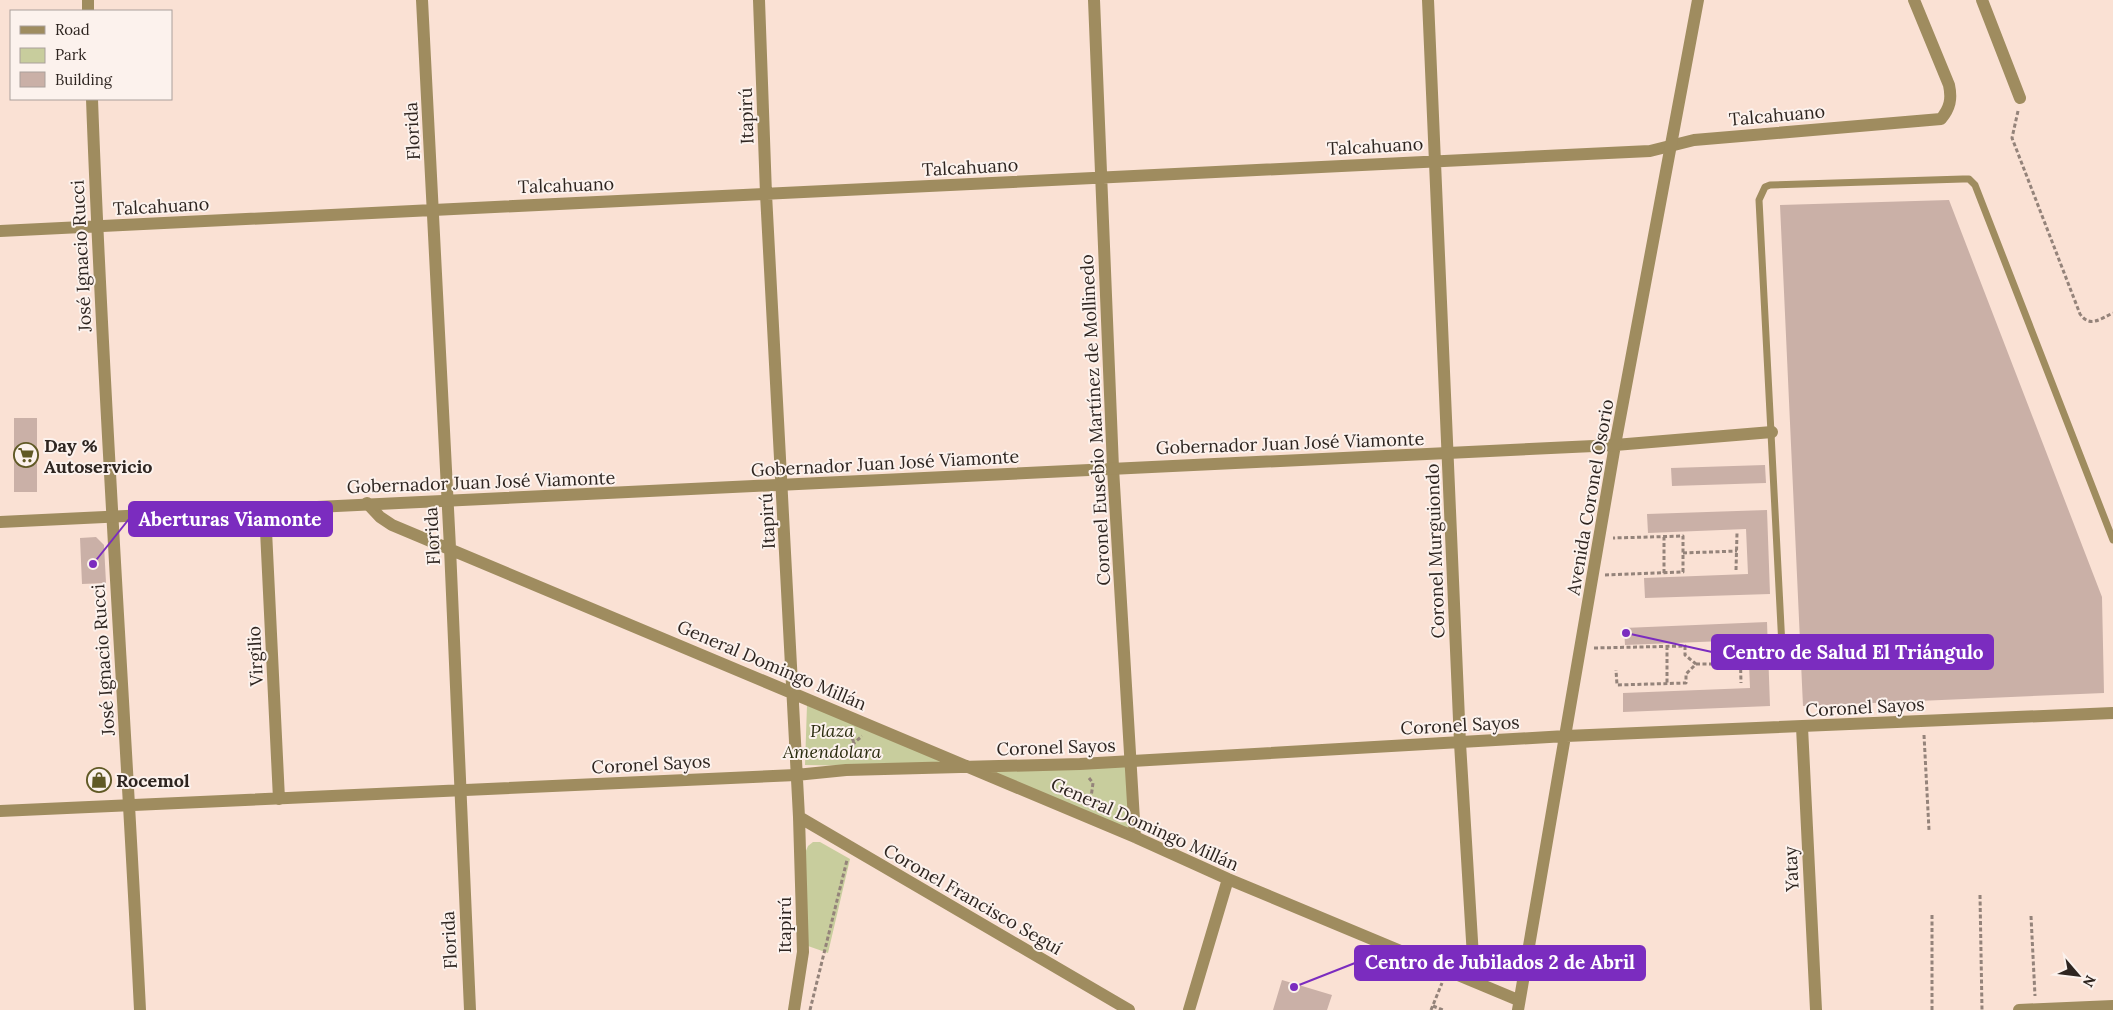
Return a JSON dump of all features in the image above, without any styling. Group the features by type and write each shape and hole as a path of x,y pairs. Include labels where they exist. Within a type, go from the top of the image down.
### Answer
{"street":[{"name":"Florida","path":"422,0 450,548 459,791 470,1010"},
{"name":"Itapirú","path":"759,0 766,194 783,486 799,817 803,952 794,1010"},
{"name":"Coronel Eusebio Martínez de Mollinedo","path":"1094,0 1113,468 1135,837"},
{"name":"Coronel Murguiondo","path":"1428,0 1460,743 1473,957 1470,980"},
{"name":"Avenida Coronel Osorio","path":"1518,1005 1594,576 1615,446 1673,144 1698,0"},
{"name":"Talcahuano","path":"0,231 433,208 1102,179 1436,160 1650,151 1694,140 1940,119 1950,106 1952,95 1950,85 1914,0"},
{"path":"1982,0 2020,98"},
{"name":"José Ignacio Rucci","path":"92,100 111,517 130,804 140,1010"},
{"name":"Gobernador Juan José Viamonte","path":"0,522 265,510 367,503 783,486 1113,468 1615,446 1772,432"},
{"name":"General Domingo Millán","path":"367,503 380,517 392,525 1135,837 1228,879 1470,980 1518,1005"},
{"name":"Virgilio","path":"265,510 279,799"},
{"name":"Coronel Sayos","path":"0,810 459,791 796,775 846,770 971,768 1130,762 1566,736 2113,713"},
{"name":"Yatay","path":"1802,727 1816,1010"},
{"name":"Coronel Francisco Seguí","path":"799,817 1129,1010"},
{"path":"1189,1010 1228,879"},
{"path":"2019,1010 2113,1006"}],"lane":[{"path":"1783,666 1759,200 1765,187 1770,185 1968,180 1975,185 2113,540"}],"path":[{"path":"2020,98 2012,138 2080,314 2085,321 2094,322 2113,313"},
{"path":"1736,570 1737,533"},
{"path":"1594,576 1683,572 1683,536 1600,538"},
{"path":"1664,537 1664,573"},
{"path":"1683,553 1737,552"},
{"path":"1740,643 1741,683"},
{"path":"1667,646 1667,684"},
{"path":"1581,649 1685,646 1685,655 1696,664 1740,664"},
{"path":"1616,670 1617,685 1686,683 1686,674 1696,664"},
{"path":"1924,722 1929,830"},
{"path":"846,770 854,743 864,735 868,724"},
{"path":"849,729 854,743"},
{"path":"1080,764 1093,783 1089,818"},
{"path":"810,1010 850,847"},
{"path":"1980,895 1982,1010"},
{"path":"1932,915 1932,1010"},
{"path":"2031,916 2036,1009"},
{"path":"1443,1010 1432,1008 1447,971"}],"green space":[{"name":"Plaza Amendolara","path":"807,705 971,768 805,765"},
{"path":"1130,762 1135,837 971,768"},
{"path":"813,842 820,842 850,859 828,953 808,946 805,853 808,846"}],"building":[{"path":"1949,200 2102,597 2104,693 1803,706 1780,205"},
{"name":"Day % Autoservicio","path":"14,418 37,418 37,492 14,492"},
{"path":"1765,465 1766,483 1672,486 1671,468"},
{"path":"1767,510 1770,594 1645,598 1644,578 1748,574 1746,529 1648,533 1647,514"},
{"path":"96,537 104,545 106,583 82,584 80,538"},
{"path":"1767,622 1770,706 1623,712 1623,693 1750,688 1748,640 1625,645 1624,628"},
{"path":"1282,980 1332,995 1327,1010 1273,1010"}],"place":[{"name":"Day % Autoservicio","path":"26,455"},
{"name":"Aberturas Viamonte","path":"93,564"},
{"name":"Centro de Salud El Triángulo","path":"1626,633"},
{"name":"Rocemol","path":"99,780"},
{"name":"Centro de Jubilados 2 de Abril","path":"1294,987"}]}
